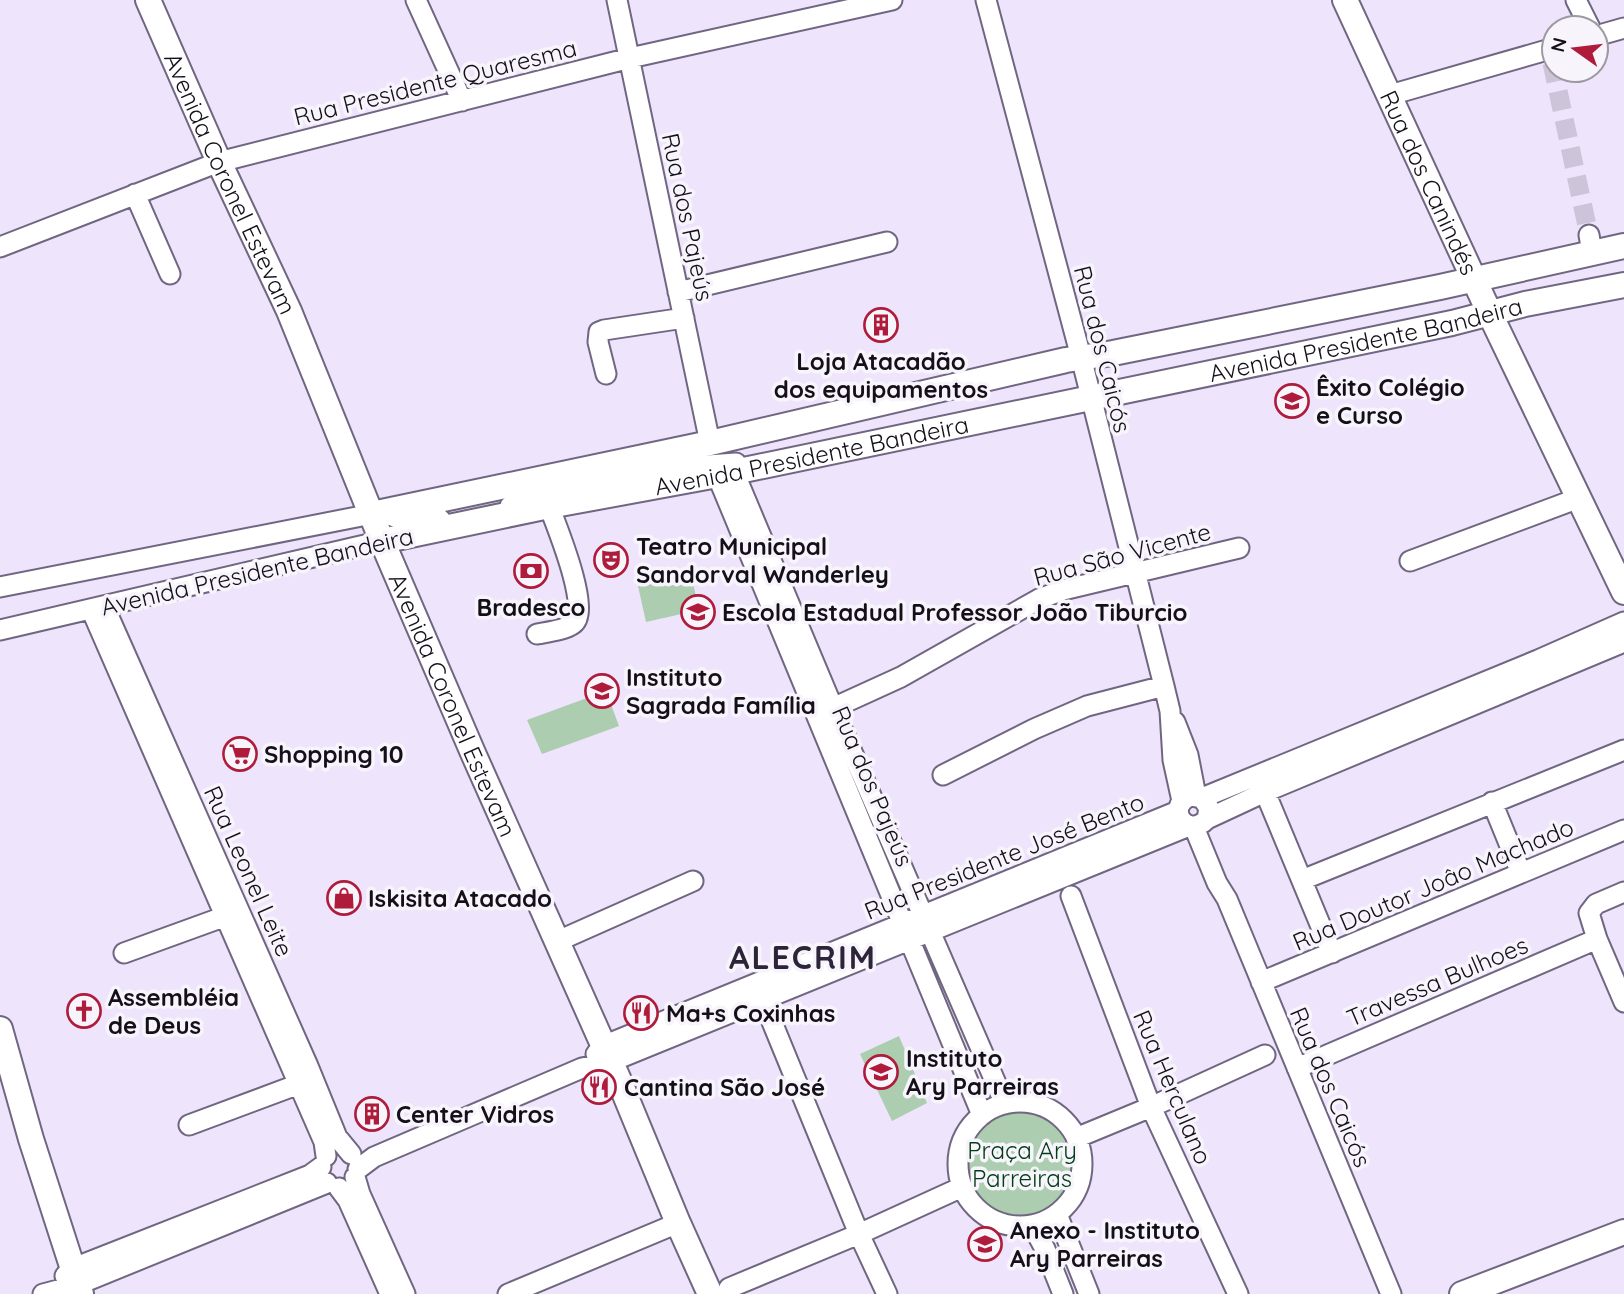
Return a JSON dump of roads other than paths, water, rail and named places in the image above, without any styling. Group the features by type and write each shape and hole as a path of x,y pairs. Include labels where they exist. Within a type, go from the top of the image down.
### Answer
{"main road":[{"name":"Avenida Coronel Estevam","path":"148,0 377,513 382,541 472,752 558,940 678,1223 720,1291"},
{"name":"Rua dos Canindés","path":"1345,0 1490,314 1624,592"},
{"name":"Avenida Presidente Bandeira","path":"377,513 710,443 1081,357 1113,353 1474,279 1591,244 1624,246"},
{"name":"Avenida Presidente Bandeira","path":"382,541 549,506 726,474 1624,285"},
{"path":"1252,325 1259,362"},
{"path":"1,1033 77,1283"},
{"path":"1462,1294 1624,1232"}],"street":[{"path":"416,0 462,101"},
{"name":"Rua dos Pajeús","path":"617,0 710,443"},
{"name":"Rua Presidente Quaresma","path":"0,247 219,162 630,58 892,0"},
{"name":"Rua dos Caicós","path":"986,0 1081,357 1170,711 1182,735 1194,812 1209,866 1227,899 1391,1294"},
{"path":"1390,95 1540,57"},
{"path":"135,194 170,274"},
{"path":"678,292 887,243"},
{"path":"606,374 598,342 599,332 684,318"},
{"path":"537,634 573,625 579,617 579,605 566,552 549,506 567,489 699,464 761,466"},
{"name":"Rua dos Pajeús","path":"726,474 833,708 1005,1104"},
{"name":"Rua dos Pajeús","path":"726,474 907,933 982,1115"},
{"path":"1410,561 1579,498"},
{"name":"Avenida Presidente Bandeira","path":"0,587 377,513"},
{"name":"Avenida Presidente Bandeira","path":"0,630 382,541"},
{"name":"Rua São Vicente","path":"833,708 901,677 1039,599 1063,590 1240,548"},
{"name":"Rua Leonel Leite","path":"98,608 262,981 337,1137 345,1168"},
{"name":"Rua Presidente José Bento","path":"1541,668 1624,622"},
{"name":"Rua Presidente José Bento","path":"48,1292 77,1283 582,1068 607,1054 1045,876 1322,758 1541,668 1624,642"},
{"path":"943,775 1034,729 1087,706 1164,686"},
{"path":"1302,880 1624,750"},
{"name":"Rua Presidente José Bento","path":"1194,812 1265,792 1322,758"},
{"path":"1265,792 1332,953"},
{"path":"1492,802 1521,873"},
{"name":"Rua Doutor Joâo Machado","path":"1261,982 1624,830"},
{"name":"Rua Leonel Leite","path":"209,859 226,916 262,981 299,1084 324,1142 345,1168"},
{"path":"558,940 694,881"},
{"path":"1624,892 1589,912 1597,939 1624,1002"},
{"name":"Rua Herculano","path":"1071,896 1151,1107 1238,1294"},
{"path":"124,953 226,916"},
{"name":"Travessa Bulhoes","path":"1297,1068 1597,939"},
{"path":"772,1022 859,1234 887,1294"},
{"path":"1076,1138 1265,1055"},
{"path":"189,1125 299,1084"},
{"path":"1026,1102 1047,1108 1064,1121 1076,1138 1081,1154 1082,1171 1069,1202 1057,1214 1032,1225 1010,1226 990,1219 973,1205 962,1187 958,1165 961,1144 972,1125 982,1115 1005,1104 1026,1102"},
{"path":"345,1168 348,1200 390,1294"},
{"path":"345,1168 360,1194 405,1294"},
{"path":"720,1291 859,1234 962,1187"},
{"path":"1057,1214 1089,1294"},
{"path":"508,1294 678,1223"},
{"path":"1032,1225 1063,1294"},
{"path":"1045,1249 1065,1237"}],"tunnel":[{"path":"1557,84 1589,235"}],"place":[{"name":"Loja Atacadão dos equipamentos","path":"881,325"},
{"name":"Êxito Colégio e Curso","path":"1292,401"},
{"name":"Teatro Municipal Sandorval Wanderley","path":"611,560"},
{"name":"Bradesco","path":"531,571"},
{"name":"Escola Estadual Professor João Tiburcio","path":"698,612"},
{"name":"Instituto Sagrada Família","path":"602,691"},
{"name":"Shopping 10","path":"240,754"},
{"name":"Iskisita Atacado","path":"344,898"},
{"name":"Assembléia de Deus","path":"84,1011"},
{"name":"Ma+s Coxinhas","path":"641,1013"},
{"name":"Instituto Ary Parreiras","path":"881,1072"},
{"name":"Cantina São José","path":"599,1087"},
{"name":"Center Vidros","path":"372,1114"},
{"name":"Anexo - Instituto Ary Parreiras","path":"985,1244"}],"district":[{"name":"ALECRIM","path":"803,957"}],"park label":[{"name":"Praça Ary Parreiras","path":"1022,1164"}]}
